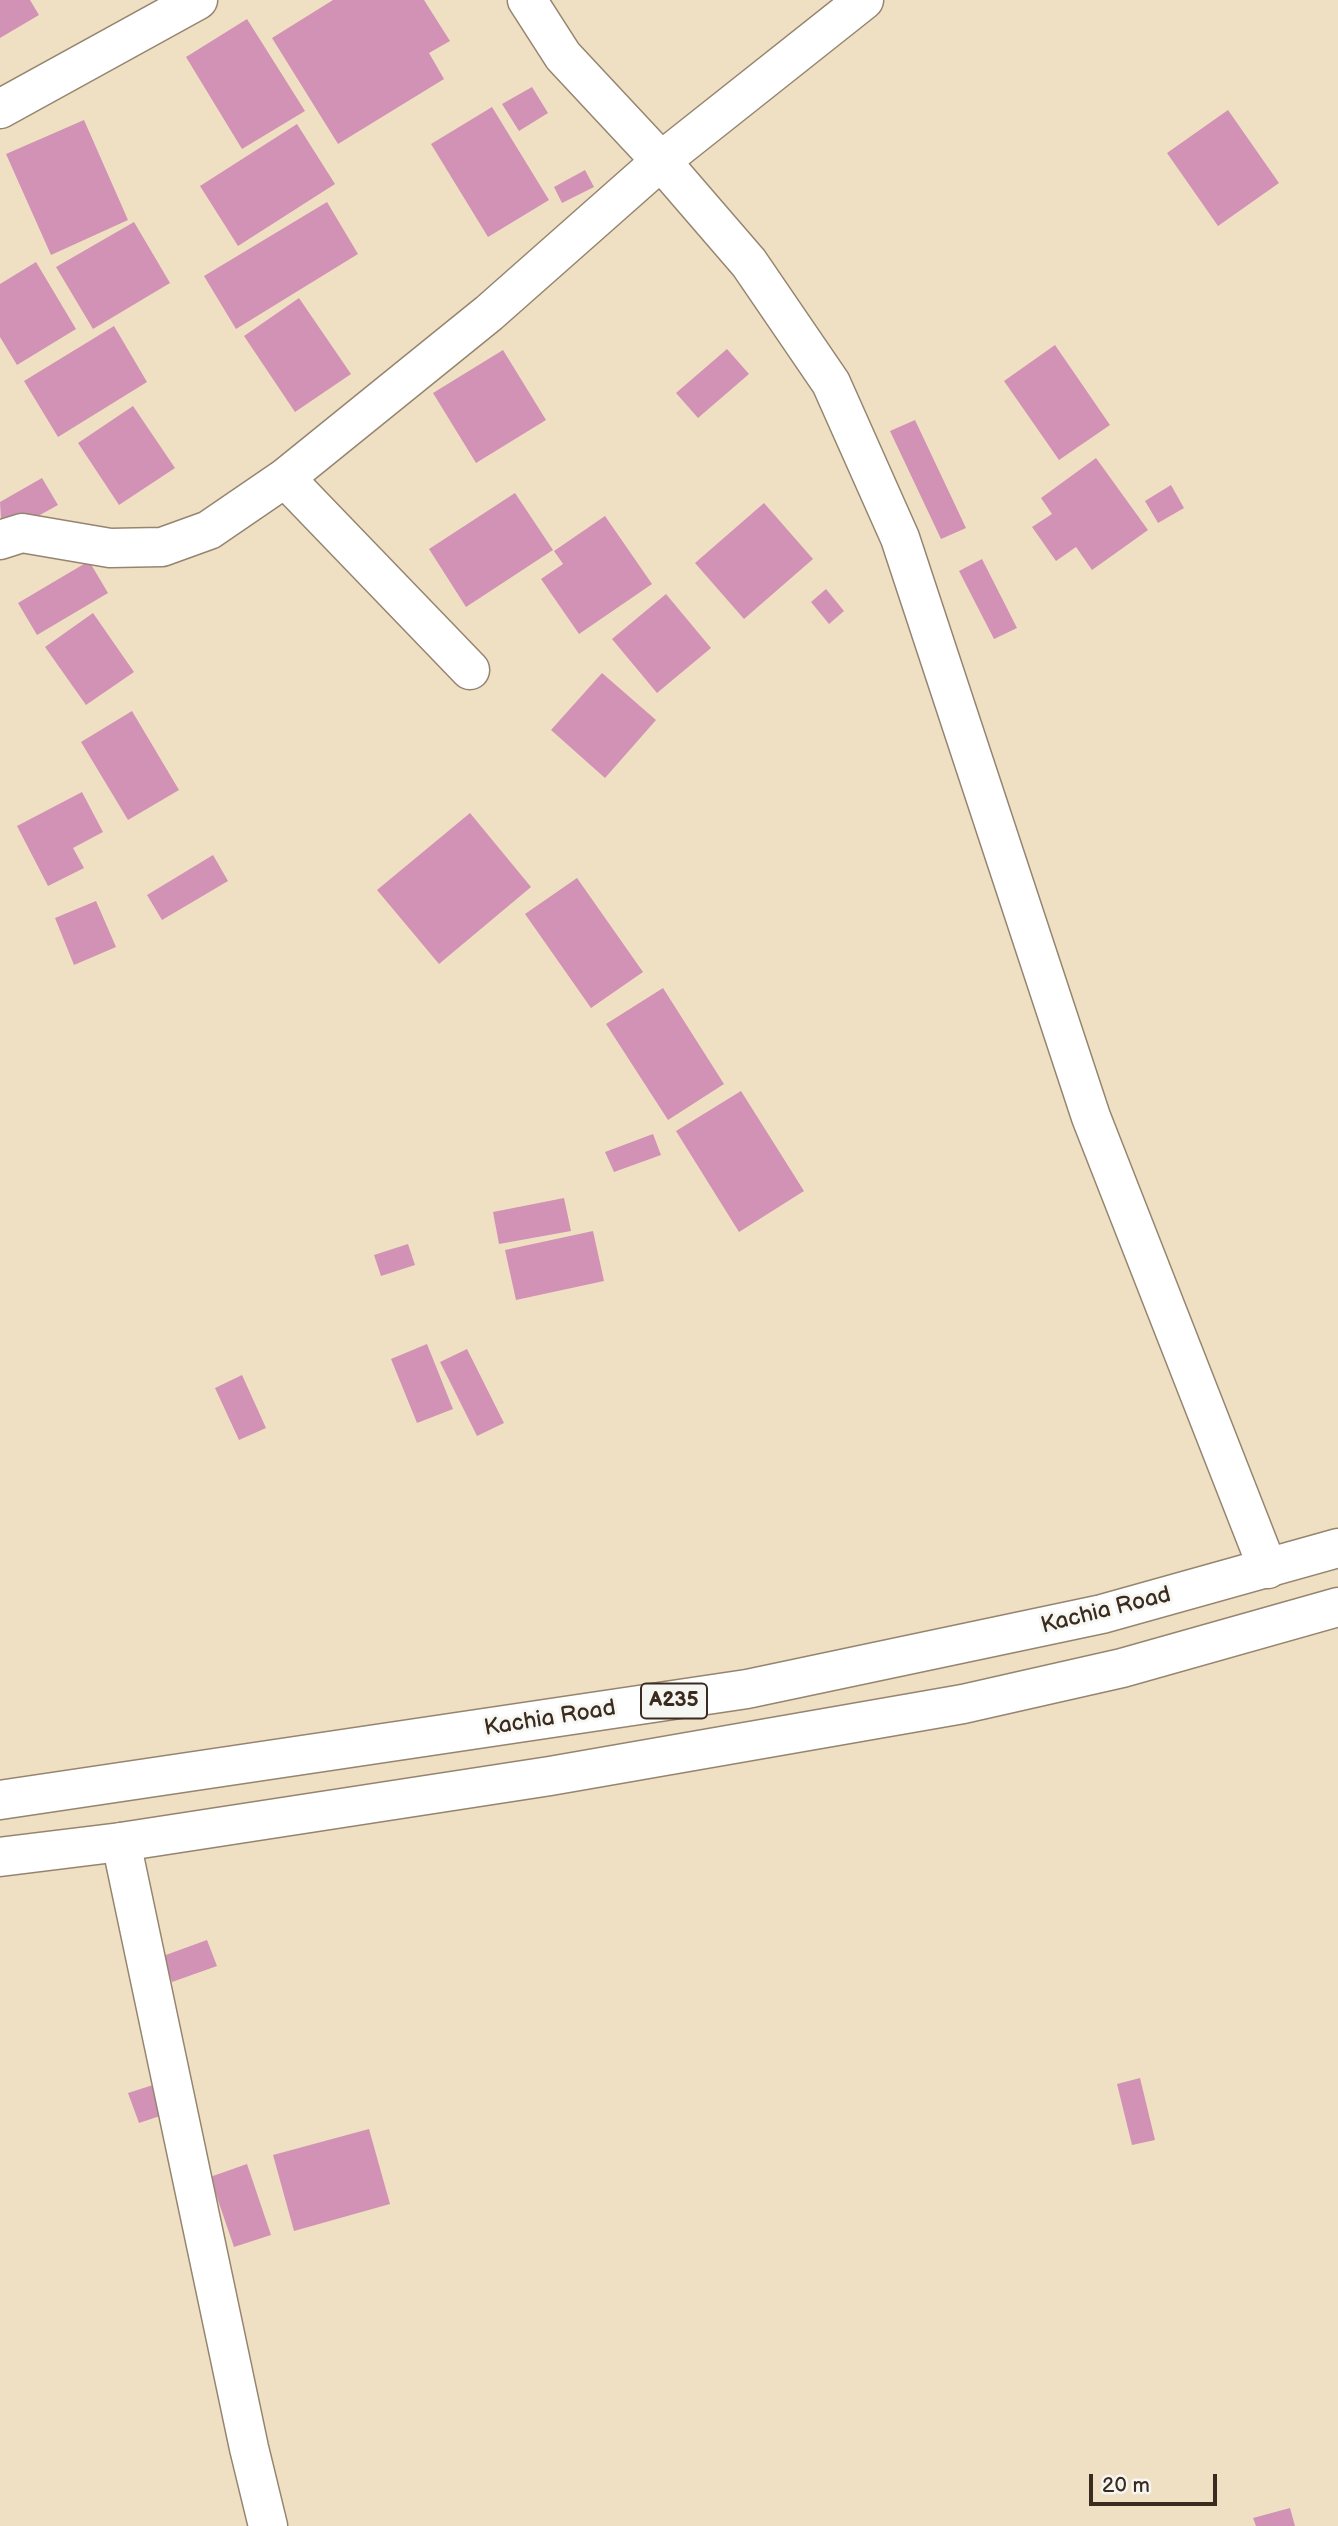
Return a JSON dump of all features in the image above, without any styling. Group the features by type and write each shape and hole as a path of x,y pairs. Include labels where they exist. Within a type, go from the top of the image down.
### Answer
{"main road":[{"path":"0,109 198,0"},
{"path":"527,0 563,55 661,161 749,263 831,383 900,538 1091,1117 1268,1569"},
{"path":"0,540 22,533 110,548 162,547 209,530 285,478 489,313 661,161 864,0"},
{"path":"285,478 470,670"},
{"name":"Kachia Road","path":"0,1801 747,1689 1102,1614 1338,1548"},
{"name":"A235","path":"0,1857 121,1842 550,1776 963,1704 1122,1668 1338,1607"},
{"path":"121,1842 249,2448 268,2526"}],"building":[{"path":"0,0 30,0 39,15 0,38"},
{"path":"333,0 424,0 450,41 429,53 444,79 338,144 272,38"},
{"path":"247,19 305,111 242,149 186,57"},
{"path":"532,87 548,113 519,131 502,104"},
{"path":"492,107 549,200 488,237 431,144"},
{"path":"1228,110 1279,183 1218,226 1167,153"},
{"path":"84,120 128,220 51,255 6,154"},
{"path":"297,124 335,184 238,246 200,186"},
{"path":"585,170 594,187 562,203 554,187"},
{"path":"327,202 358,254 236,329 204,276"},
{"path":"134,222 170,283 93,329 56,267"},
{"path":"36,262 76,329 17,365 0,337 0,284"},
{"path":"299,298 351,374 295,412 244,336"},
{"path":"114,326 147,382 58,437 24,381"},
{"path":"1055,345 1110,425 1059,460 1004,381"},
{"path":"727,349 749,374 698,418 676,393"},
{"path":"503,350 546,420 476,463 433,393"},
{"path":"133,406 175,468 119,505 78,443"},
{"path":"915,420 966,528 941,539 890,431"},
{"path":"1096,458 1148,530 1092,570 1076,547 1056,561 1032,527 1052,514 1041,498"},
{"path":"42,478 58,505 2,536 0,502"},
{"path":"1171,485 1184,508 1158,523 1145,501"},
{"path":"515,493 553,550 466,607 429,549"},
{"path":"764,503 813,559 744,619 695,563"},
{"path":"605,516 652,584 579,634 541,579 563,564 554,551"},
{"path":"982,559 1017,628 994,639 959,571"},
{"path":"89,561 108,593 37,635 18,603"},
{"path":"826,589 844,611 829,624 811,602"},
{"path":"666,594 711,648 657,693 612,639"},
{"path":"93,613 134,672 86,705 45,647"},
{"path":"602,673 656,720 605,778 551,730"},
{"path":"132,711 179,790 128,820 81,742"},
{"path":"82,792 103,832 73,848 84,868 48,886 17,826"},
{"path":"470,813 531,887 439,964 377,890"},
{"path":"213,855 228,881 162,920 147,895"},
{"path":"577,878 643,972 591,1008 525,914"},
{"path":"96,901 116,947 74,965 55,918"},
{"path":"663,988 724,1084 668,1120 606,1024"},
{"path":"741,1091 804,1191 739,1232 676,1131"},
{"path":"653,1134 661,1155 614,1172 605,1152"},
{"path":"564,1198 571,1231 499,1244 493,1212"},
{"path":"593,1231 604,1281 516,1300 505,1250"},
{"path":"408,1244 415,1265 381,1276 374,1255"},
{"path":"427,1344 453,1409 417,1423 391,1359"},
{"path":"467,1349 504,1423 477,1436 440,1362"},
{"path":"242,1375 266,1428 239,1440 215,1388"},
{"path":"207,1940 217,1966 172,1982 163,1956"},
{"path":"1140,2078 1155,2140 1132,2145 1117,2084"},
{"path":"153,2085 163,2115 139,2123 128,2093"},
{"path":"369,2129 390,2204 294,2231 273,2155"},
{"path":"247,2164 271,2235 234,2247 210,2177"},
{"path":"1290,2508 1295,2526 1256,2526 1253,2518"}]}
